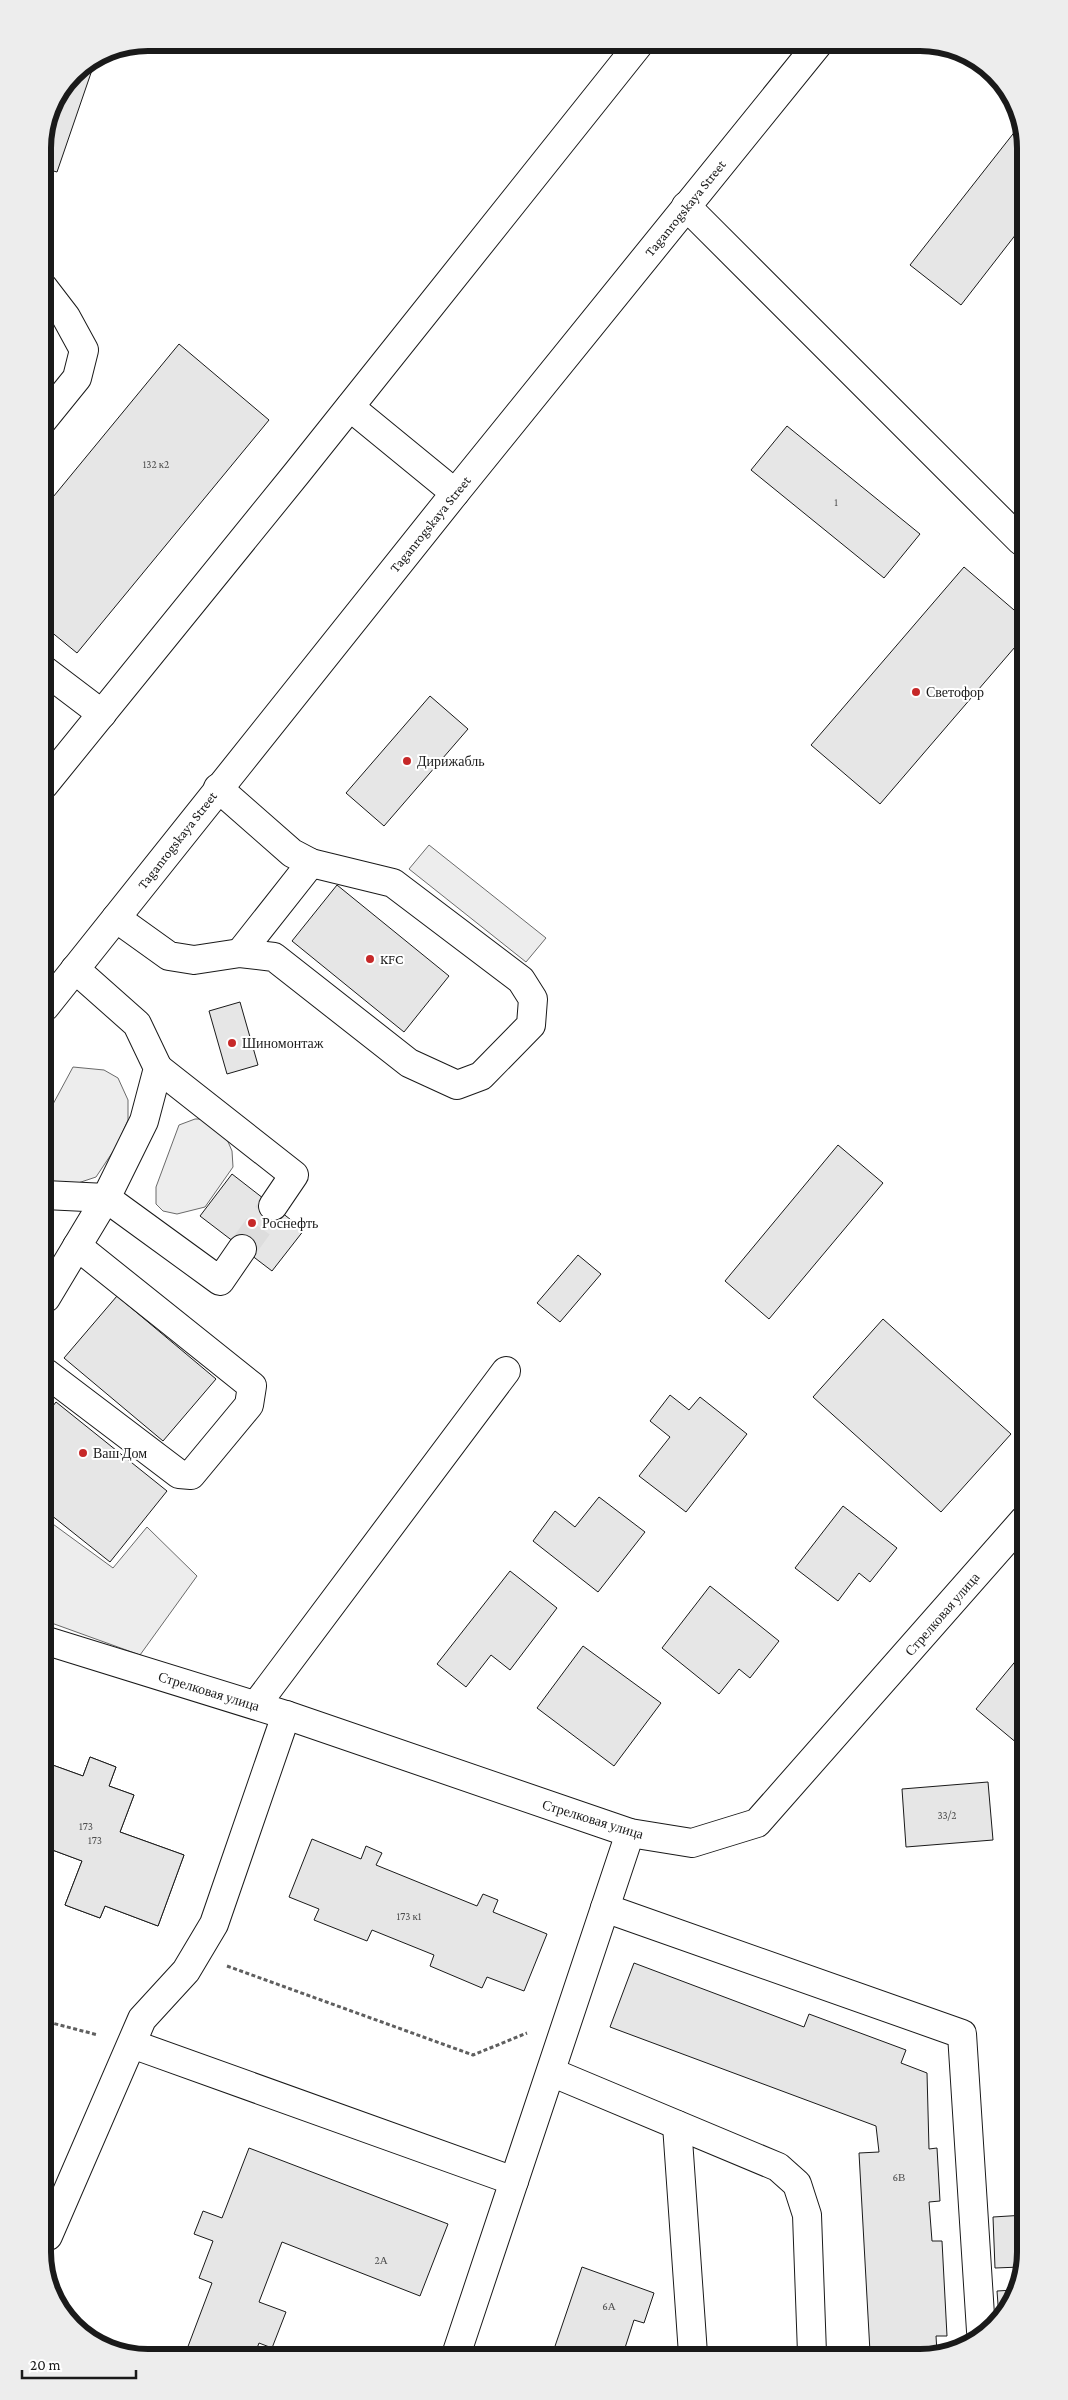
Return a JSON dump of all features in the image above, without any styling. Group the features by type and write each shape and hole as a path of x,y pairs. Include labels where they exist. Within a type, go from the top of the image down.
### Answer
{"street":[{"path":"51,776 350,407 634,51"},
{"name":"Taganrogskaya Street","path":"51,999 218,788 812,51"},
{"path":"686,206 1017,536"},
{"path":"51,297 66,317 84,350 76,378 51,410"},
{"path":"350,407 455,493"},
{"path":"51,675 102,714"},
{"path":"116,918 169,956 194,960 240,953 274,957 409,1063 457,1085 482,1076 531,1025 533,999 521,980 393,883 311,863 292,853 218,788"},
{"path":"240,953 311,863"},
{"path":"75,969 137,1024 158,1068 294,1175 273,1206"},
{"path":"51,1290 106,1198 144,1121 158,1068"},
{"path":"51,1195 106,1198 220,1281 242,1249"},
{"path":"51,1377 179,1474 192,1474 249,1405 252,1386 78,1246"},
{"path":"256,1705 506,1371"},
{"name":"Стрелковая улица","path":"51,1643 286,1714 630,1833 692,1843 757,1824 1017,1528"},
{"path":"51,2229 142,2019 186,1971 214,1924 286,1714"},
{"path":"458,2349 630,1833"},
{"path":"605,1908 962,2034 981,2328"},
{"path":"132,2044 514,2181"},
{"path":"550,2072 778,2167 797,2184 808,2215 812,2349"},
{"path":"677,2125 693,2349"}],"path":[{"path":"196,1955 473,2055 542,2027 570,2013"},
{"path":"51,2023 132,2044"}],"shaded area":[{"path":"429,845 546,938 526,962 409,869"},
{"path":"73,1067 104,1070 118,1078 128,1100 128,1120 116,1147 96,1177 78,1183 51,1181 51,1108"},
{"path":"195,1119 205,1119 223,1130 232,1151 233,1167 205,1207 177,1214 163,1211 156,1204 156,1187 179,1125"},
{"path":"51,1523 113,1568 147,1527 197,1576 140,1655 51,1623"}],"building":[{"path":"92,70 57,172 51,170 51,141 56,117 71,89 84,75"},
{"path":"1015,131 1017,141 1017,233 961,305 910,265"},
{"path":"179,344 269,420 77,653 51,632 51,499"},
{"path":"787,426 920,534 884,578 751,470"},
{"name":"Светофор","path":"964,567 1017,613 1017,645 880,804 811,745"},
{"name":"Дирижабль","path":"430,696 468,729 384,826 346,793"},
{"name":"KFC","path":"337,885 449,976 404,1032 292,941"},
{"path":"240,1002 258,1065 227,1074 209,1011"},
{"path":"838,1145 883,1183 769,1319 725,1281"},
{"name":"Роснефть","path":"232,1174 304,1230 272,1271 200,1216"},
{"path":"578,1255 601,1274 560,1322 537,1303"},
{"path":"117,1296 216,1379 163,1441 64,1358"},
{"path":"883,1319 1011,1434 941,1512 813,1397"},
{"path":"670,1395 689,1410 700,1397 747,1434 686,1512 639,1476 670,1437 650,1421"},
{"name":"Ваш Дом","path":"56,1402 167,1491 110,1562 51,1515 51,1408"},
{"path":"599,1497 645,1532 598,1592 533,1541 555,1511 575,1527"},
{"path":"843,1506 897,1548 870,1582 859,1573 838,1601 795,1568"},
{"path":"510,1571 557,1608 510,1670 491,1655 466,1687 437,1664"},
{"path":"710,1586 779,1641 750,1678 739,1669 719,1694 662,1648"},
{"path":"583,1646 661,1703 614,1766 537,1708"},
{"path":"1017,1659 1017,1743 976,1709"},
{"path":"90,1757 116,1767 109,1786 134,1795 120,1832 184,1855 158,1926 105,1906 100,1918 65,1905 82,1861 51,1849 51,1764 83,1776"},
{"path":"90,1757 116,1767 109,1786 134,1795 120,1832 184,1855 158,1926 105,1906 100,1918 65,1905 82,1861 51,1849 51,1764 83,1776"},
{"path":"988,1782 993,1840 906,1847 902,1789"},
{"path":"312,1839 361,1859 366,1846 382,1853 376,1865 477,1906 483,1894 498,1900 493,1912 547,1934 524,1991 487,1977 482,1988 430,1966 434,1955 372,1930 367,1941 314,1920 319,1909 289,1897"},
{"path":"634,1963 804,2027 809,2014 906,2050 901,2063 927,2073 929,2149 937,2148 940,2201 929,2202 932,2241 942,2241 947,2336 936,2336 937,2347 870,2349 859,2153 879,2152 876,2126 610,2027"},
{"path":"249,2148 448,2224 420,2296 282,2242 259,2302 286,2312 272,2348 259,2343 257,2349 187,2349 212,2283 199,2278 213,2241 194,2234 203,2211 222,2218"},
{"path":"1017,2216 1015,2267 995,2268 993,2217"},
{"path":"582,2267 654,2293 644,2323 634,2320 625,2349 554,2349"},
{"path":"1008,2290 998,2308 997,2291"}],"tunnel":[{"path":"242,1249 273,1206"}],"place":[{"name":"Светофор","path":"916,692"},
{"name":"Дирижабль","path":"407,761"},
{"name":"KFC","path":"370,959"},
{"name":"Шиномонтаж","path":"232,1043"},
{"name":"Роснефть","path":"252,1223"},
{"name":"Ваш Дом","path":"83,1453"}]}
